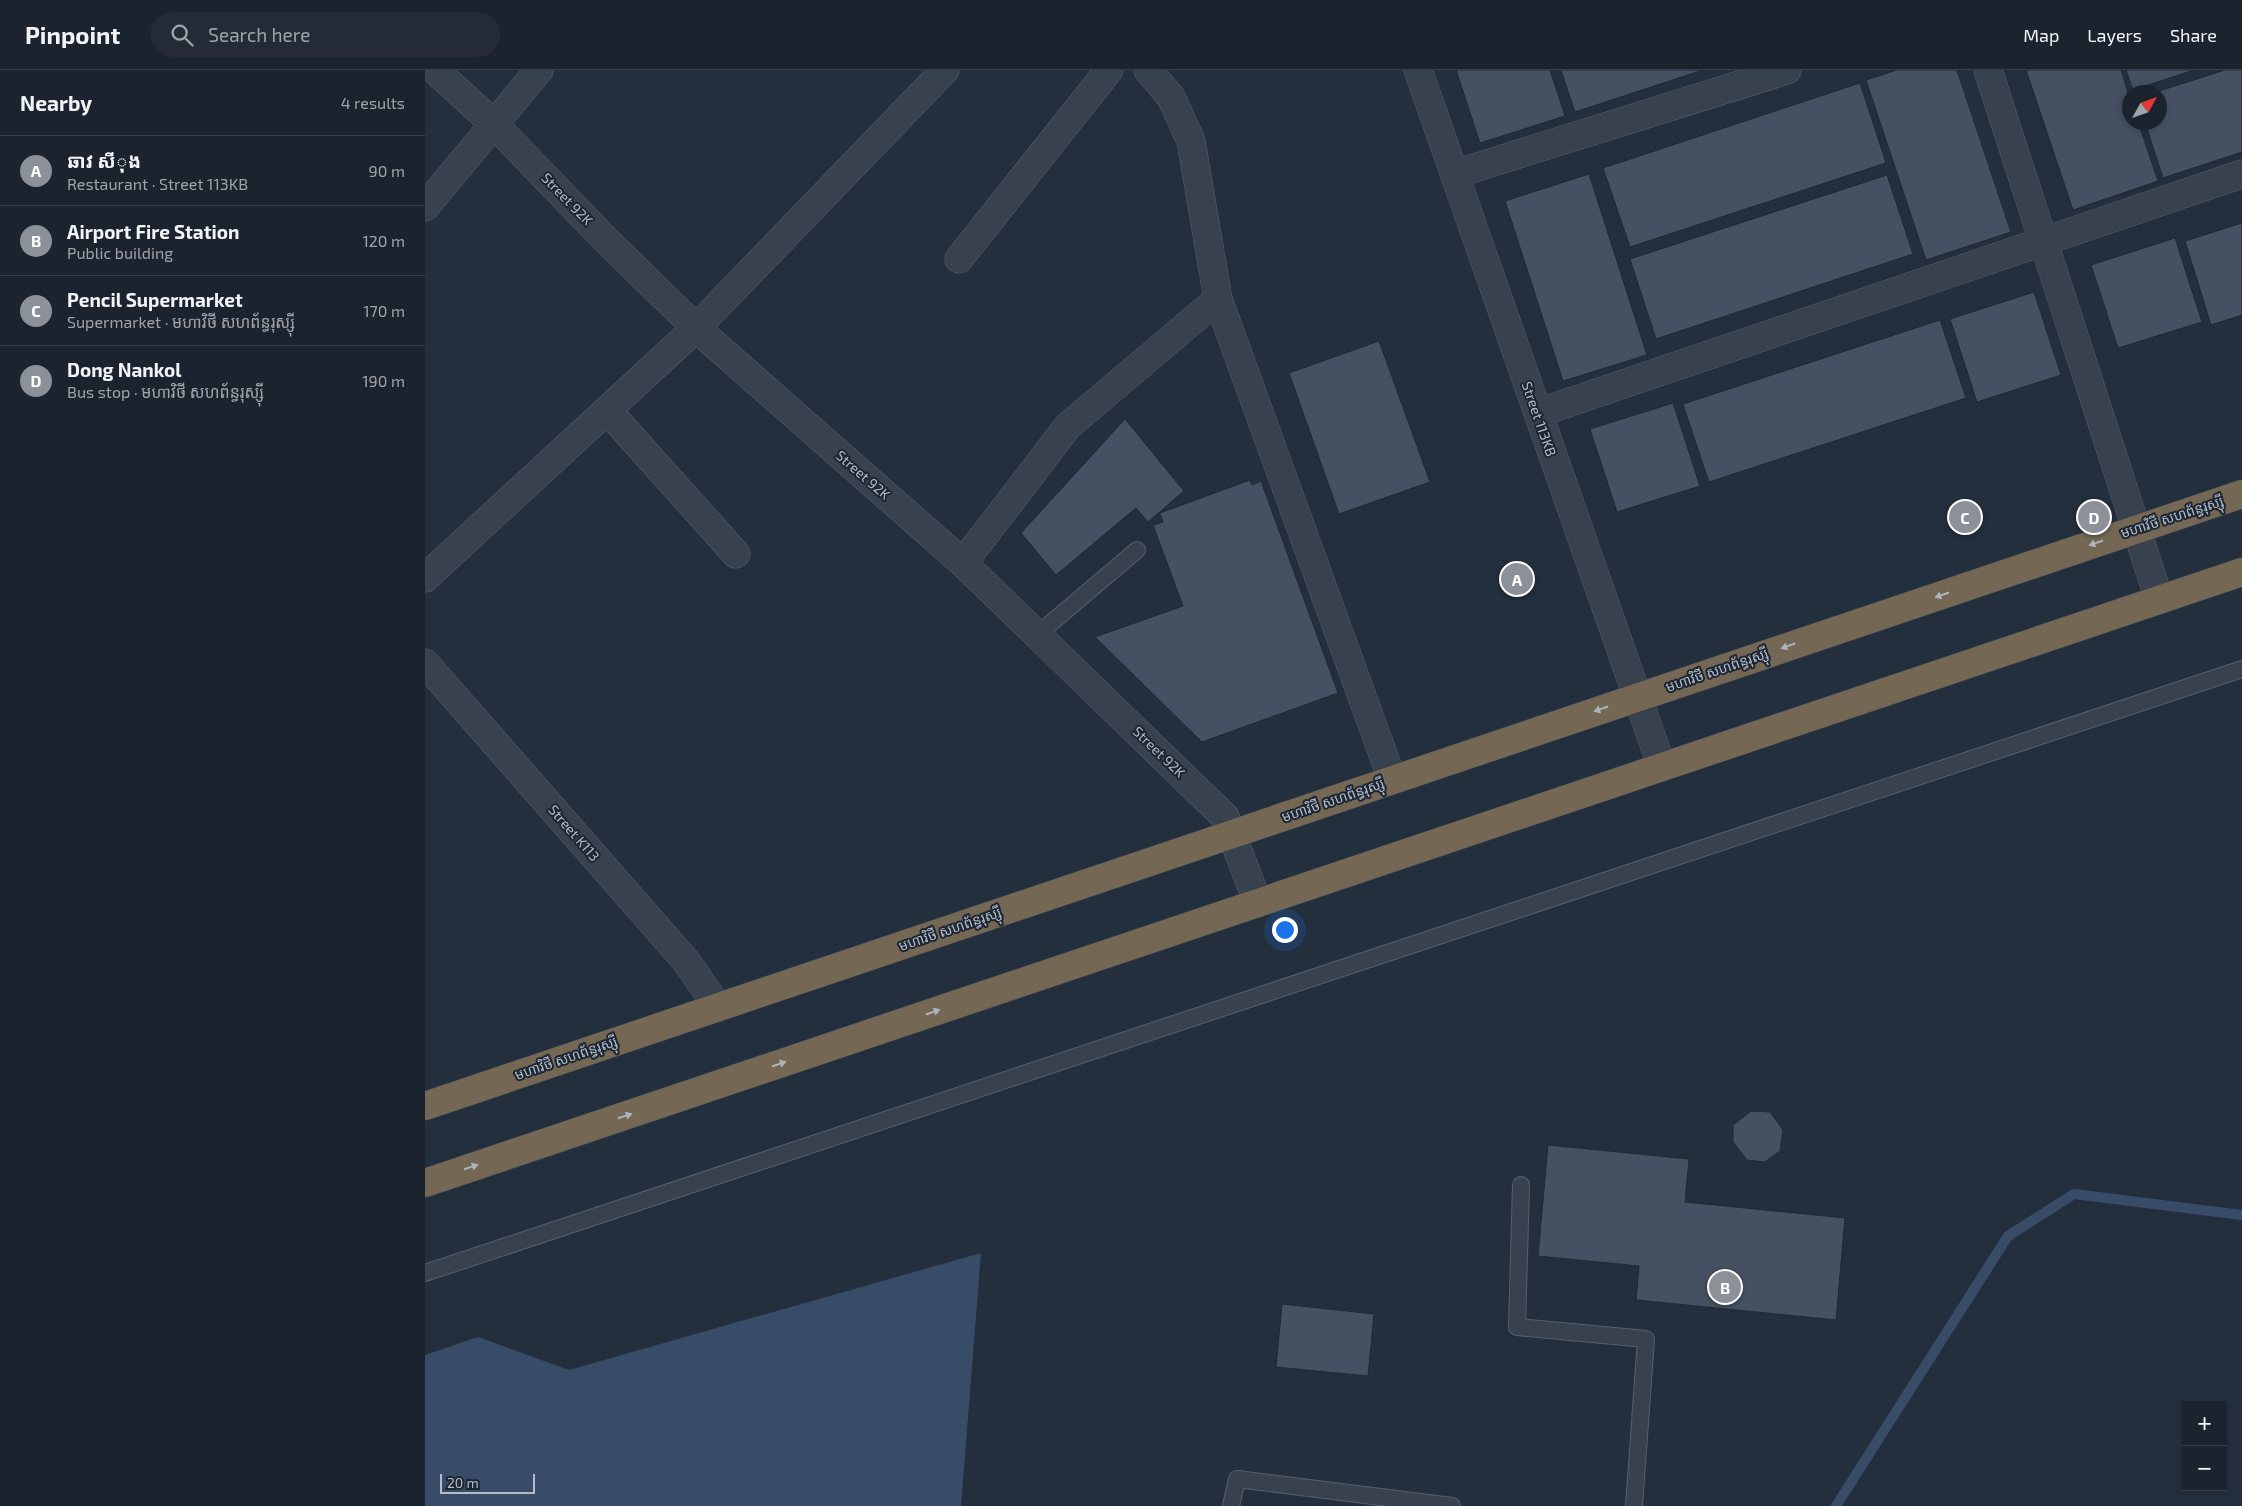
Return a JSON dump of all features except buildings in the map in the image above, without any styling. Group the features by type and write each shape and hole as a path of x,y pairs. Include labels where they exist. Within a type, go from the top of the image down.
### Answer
{"highway":[{"name":"មហាវិថី សហព័ន្ធរុស្ស៊ី","path":"425,1106 2242,494"},
{"path":"425,1183 2242,572"}],"street":[{"name":"Street 92K","path":"435,70 494,124 605,239 696,328 963,563 1225,817 1258,903"},
{"path":"425,207 539,70"},
{"path":"425,578 696,328 945,70"},
{"path":"959,258 1109,70"},
{"path":"1149,70 1171,97 1191,141 1218,299 1392,779"},
{"name":"Street 113KB","path":"1418,70 1661,767"},
{"path":"1455,174 1787,70"},
{"path":"1989,70 2159,599"},
{"path":"1537,413 2242,174"},
{"path":"963,563 1068,426 1218,299"},
{"path":"607,410 736,554"},
{"name":"Street K113","path":"425,663 686,961 718,1007"}],"lane":[{"path":"1037,634 1137,550"},
{"path":"425,1272 2242,669"},
{"path":"1521,1185 1517,1327 1646,1339 1634,1506"},
{"path":"1231,1506 1237,1479 1452,1506"}],"water":[{"path":"981,1253 961,1506 425,1506 425,1355 478,1337 569,1370"}],"waterway":[{"path":"1836,1506 2008,1236 2074,1194 2242,1215"}],"place":[{"name":"Pencil Supermarket","path":"1965,517"},
{"name":"Dong Nankol","path":"2094,517"},
{"name":"ឆាវ សីុង","path":"1517,579"},
{"name":"Airport Fire Station","path":"1725,1287"}]}
